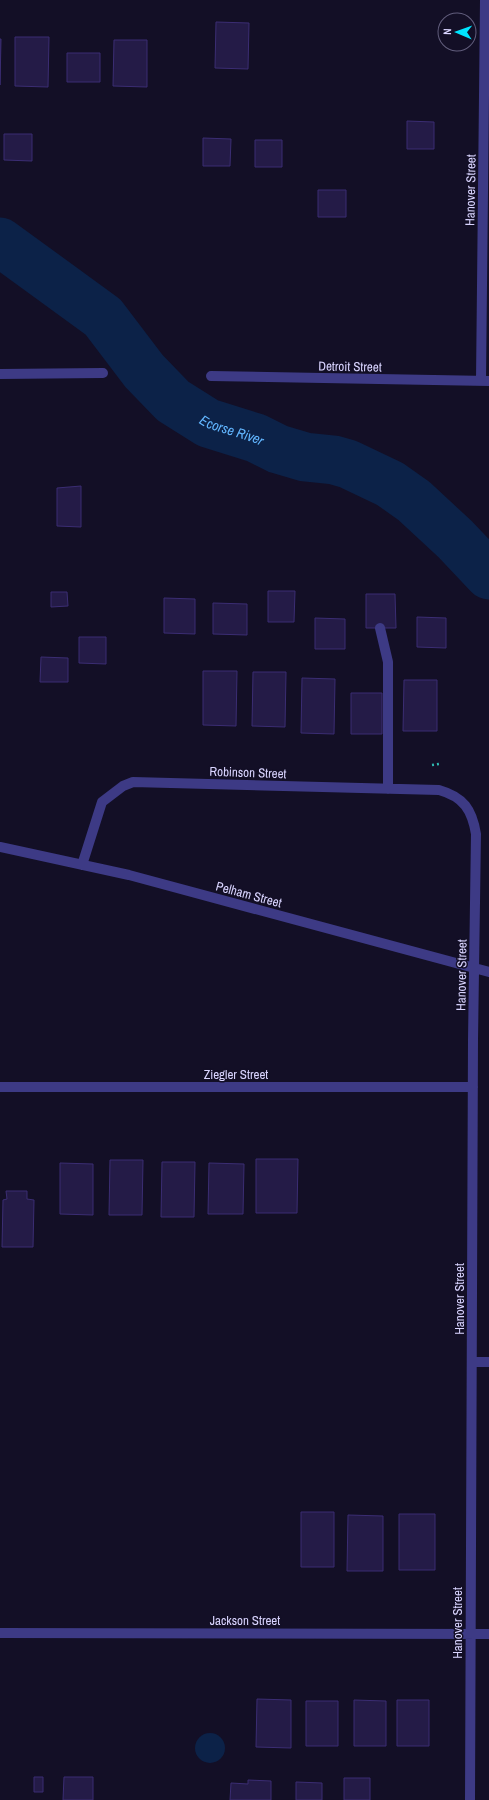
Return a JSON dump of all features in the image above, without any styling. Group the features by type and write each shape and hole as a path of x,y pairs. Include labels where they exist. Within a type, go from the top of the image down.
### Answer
{"street":[{"name":"Hanover Street","path":"485,0 485,381"},
{"path":"0,374 103,373"},
{"name":"Detroit Street","path":"211,376 485,381"},
{"path":"380,628 388,662 388,789"},
{"name":"Robinson Street","path":"82,865 102,802 123,786 133,782 439,790 448,793 462,802"},
{"name":"Hanover Street","path":"462,802 473,816 476,834 473,1087 470,1800"},
{"name":"Pelham Street","path":"0,847 137,878 489,972"},
{"name":"Ziegler Street","path":"0,1087 473,1087"},
{"path":"472,1362 489,1362"},
{"name":"Jackson Street","path":"0,1633 489,1634"}],"path":[{"path":"432,765 439,764"}],"water":[{"path":"210,1733 221,1737 225,1748 221,1759 210,1763 199,1759 195,1748 199,1737"}],"building":[{"path":"216,22 249,23 248,69 215,68"},
{"path":"15,37 49,37 48,87 15,86"},
{"path":"0,39 1,39 0,85"},
{"path":"114,40 147,40 147,87 113,86"},
{"path":"67,53 100,53 100,82 67,82"},
{"path":"407,121 434,122 434,149 407,149"},
{"path":"4,134 32,134 32,161 4,160"},
{"path":"203,138 231,139 230,166 203,166"},
{"path":"255,140 282,140 282,167 255,167"},
{"path":"318,190 346,190 346,217 318,217"},
{"path":"81,486 81,527 57,526 57,488"},
{"path":"268,591 295,591 294,622 268,622"},
{"path":"51,592 67,592 68,606 51,607"},
{"path":"366,594 395,594 396,628 366,628"},
{"path":"164,598 195,599 195,634 164,633"},
{"path":"213,603 247,604 247,635 213,634"},
{"path":"417,617 446,618 446,648 417,647"},
{"path":"315,618 345,619 345,649 315,649"},
{"path":"79,637 106,637 106,664 79,663"},
{"path":"41,657 68,658 68,682 40,682"},
{"path":"203,671 237,671 236,726 203,725"},
{"path":"253,672 286,672 285,727 252,726"},
{"path":"302,678 335,679 334,734 301,733"},
{"path":"404,680 437,680 437,731 403,731"},
{"path":"351,693 382,693 382,734 351,734"},
{"path":"256,1159 298,1159 297,1213 256,1213"},
{"path":"110,1160 143,1160 142,1215 109,1215"},
{"path":"162,1162 195,1162 194,1217 161,1217"},
{"path":"60,1163 93,1164 93,1215 60,1214"},
{"path":"209,1163 244,1164 243,1214 208,1214"},
{"path":"6,1191 27,1191 27,1199 34,1200 33,1247 2,1247 3,1200 7,1199"},
{"path":"301,1512 334,1512 334,1567 301,1567"},
{"path":"399,1514 435,1514 435,1570 399,1570"},
{"path":"348,1515 383,1516 383,1571 347,1571"},
{"path":"257,1699 291,1700 291,1748 256,1747"},
{"path":"354,1700 386,1701 386,1746 354,1746"},
{"path":"397,1700 429,1700 429,1746 397,1746"},
{"path":"306,1701 338,1701 338,1746 306,1746"},
{"path":"34,1777 43,1777 43,1792 34,1792"},
{"path":"64,1777 93,1777 93,1800 63,1800"},
{"path":"344,1778 370,1778 370,1800 344,1800"},
{"path":"248,1780 271,1781 271,1800 230,1800 231,1783 248,1784"},
{"path":"296,1782 322,1783 322,1800 296,1800"}],"waterway":[{"name":"Ecorse River","path":"0,242 103,317 144,371 173,401 208,423 256,438 278,449 305,457 334,460 348,464 390,484 414,501 455,539 489,575"}]}
